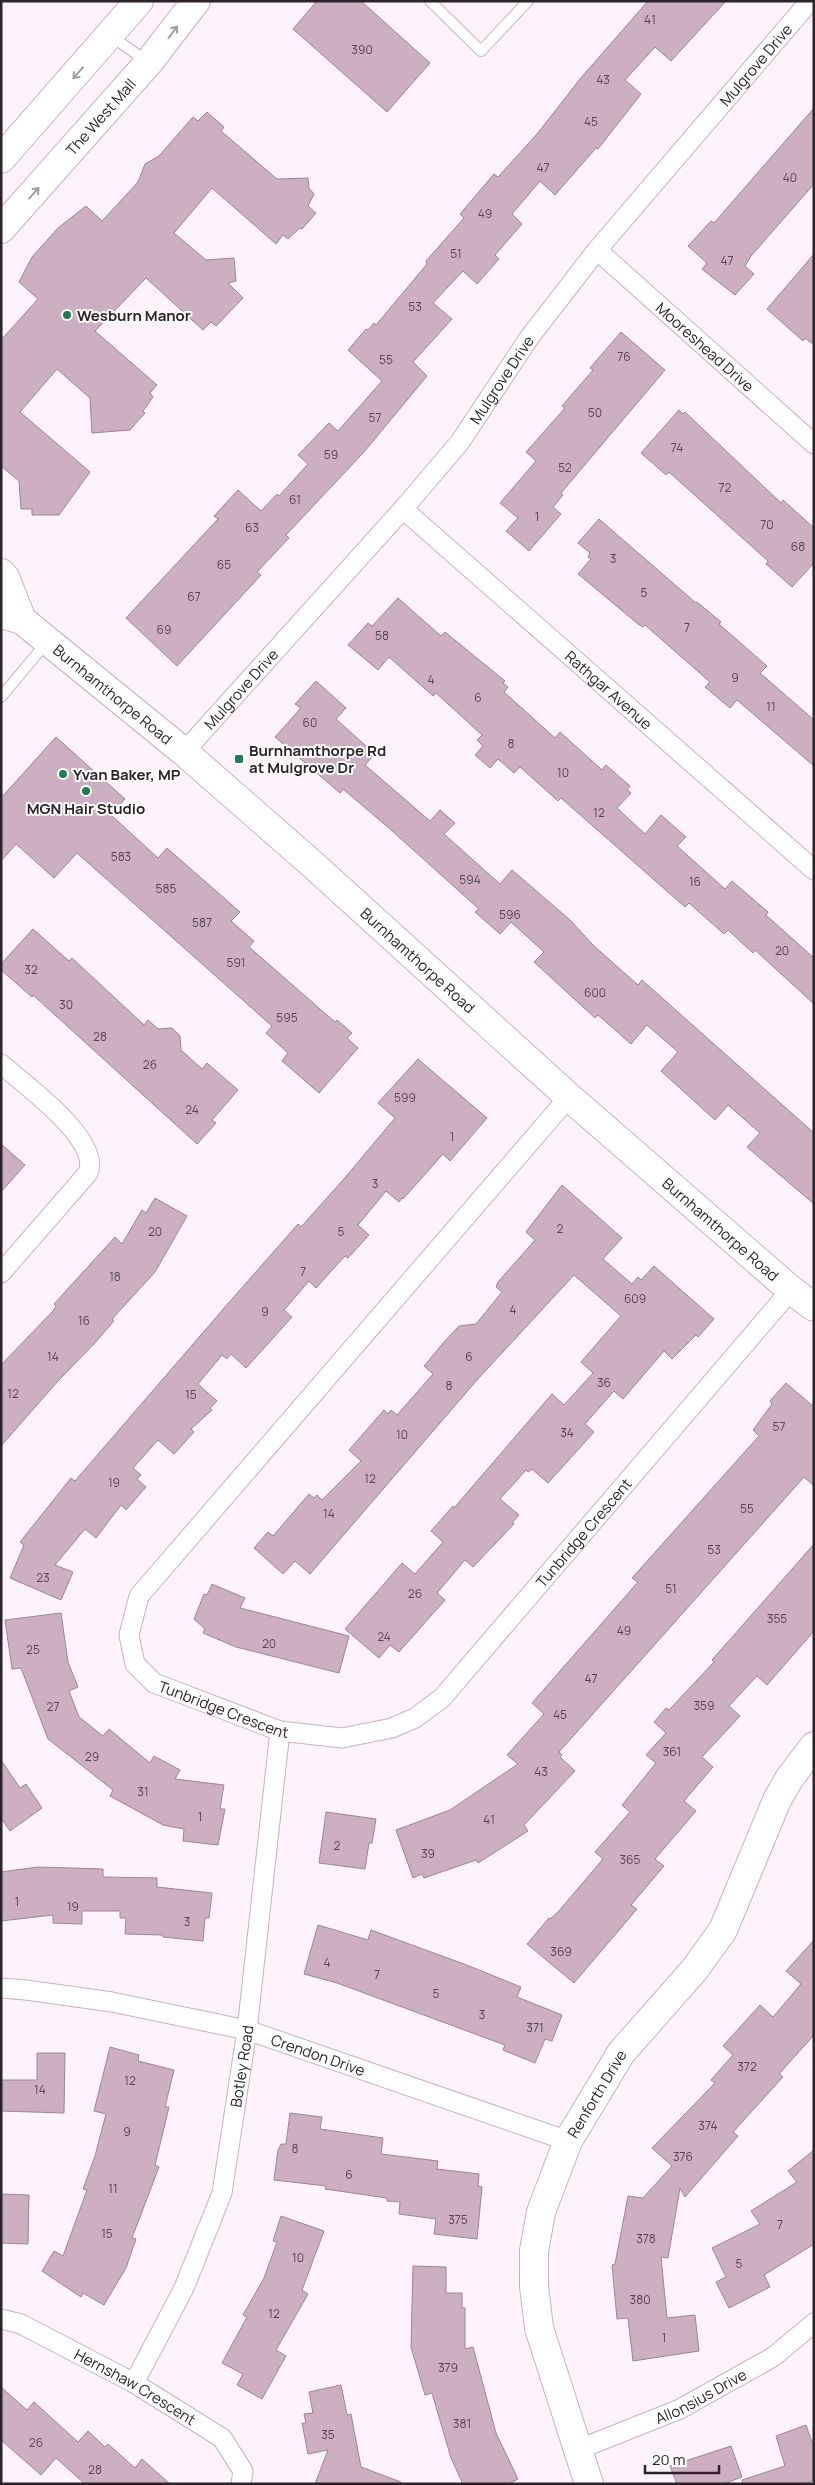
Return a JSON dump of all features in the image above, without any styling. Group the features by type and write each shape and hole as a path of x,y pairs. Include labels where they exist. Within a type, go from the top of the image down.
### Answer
{"main road":[{"path":"1,159 139,1"},
{"name":"The West Mall","path":"1,229 149,62 196,1"},
{"name":"Burnhamthorpe Road","path":"1,574 5,577 12,617 48,641 184,752 311,863 569,1097 807,1304"},
{"name":"Renforth Drive","path":"589,2484 539,2328 534,2286 534,2251 541,2212 568,2141 621,2053 695,1969 723,1930 776,1800 814,1746"}],"street":[{"name":"Mulgrove Drive","path":"184,752 403,509 460,442 529,338 597,250 808,6"},
{"name":"Mooreshead Drive","path":"597,250 814,444"},
{"name":"Rathgar Avenue","path":"403,509 814,870"},
{"path":"1,1064 71,1126 82,1141 91,1162 88,1173 1,1272"},
{"name":"Tunbridge Crescent","path":"569,1097 140,1596 129,1635 135,1664 154,1683 280,1731 342,1738 392,1728 415,1718 442,1698 807,1304"},
{"name":"Botley Road","path":"134,2383 184,2288 222,2193 246,2030 280,1731"},
{"name":"Crendon Drive","path":"1,1988 112,2002 246,2030 568,2141"},
{"name":"Hernshaw Crescent","path":"1,2318 21,2324 134,2383 222,2438 243,2470 241,2484"},
{"name":"Allonsius Drive","path":"577,2450 680,2409 773,2357 814,2323"}],"lane":[{"path":"430,1 481,51 528,1"},
{"path":"110,36 149,62"},
{"path":"1,697 48,641"}],"building":[{"path":"317,1 361,1 430,63 387,112 293,29"},
{"path":"648,1 726,1 671,61 655,47 625,80 641,94 598,149 596,148 555,195 540,181 512,214 522,224 495,255 499,259 477,284 463,271 433,303 452,319 413,362 427,376 364,452 286,535 289,538 257,572 261,575 177,666 126,618 218,519 214,516 238,490 261,511 277,494 279,496 308,464 298,455 329,423 338,431 382,381 348,350 366,329 368,330 374,323 376,325 427,264 426,261 464,218 460,214 494,174 498,177 537,134 580,79"},
{"path":"814,108 814,184 751,256 745,266 754,274 735,295 702,269 707,263 688,246 711,221 714,223"},
{"name":"Wesburn Manor","path":"207,112 224,127 221,131 277,179 308,178 309,188 314,194 308,206 316,213 302,229 300,228 288,239 283,235 276,244 212,188 174,233 206,260 234,258 236,281 228,283 243,298 216,326 211,322 203,330 146,278 95,331 157,385 150,393 153,397 143,411 145,413 130,430 92,433 90,398 57,369 20,412 90,472 59,515 32,515 32,509 21,509 19,481 1,466 1,340 38,299 19,282 32,257 58,228 86,206 102,221 138,182 145,164 159,156 193,117 198,121"},
{"path":"814,254 814,345 805,338 803,341 767,309"},
{"path":"621,332 665,370 561,493 563,495 553,507 561,514 529,551 506,531 518,518 500,503 536,461 526,452 565,408 562,406 593,370 590,368"},
{"path":"679,410 683,414 685,412 781,503 783,500 814,528 814,563 792,587 766,564 768,561 669,472 666,475 641,453"},
{"path":"599,519 696,603 721,622 719,624 767,666 760,673 814,720 814,766 737,700 730,708 705,687 710,682 645,625 643,627 638,624 578,574 591,559 588,557 590,553 578,543"},
{"path":"398,598 441,636 445,632 505,681 503,683 508,687 504,692 555,738 560,732 602,770 606,765 630,786 627,790 631,793 617,808 645,834 661,815 686,837 677,846 725,889 732,881 768,912 766,915 814,958 814,1004 755,950 753,953 728,930 724,934 689,903 685,907 561,798 558,801 520,767 514,773 498,759 490,768 475,755 483,746 477,740 482,735 436,693 433,696 389,657 378,670 348,645 368,623 372,626"},
{"path":"316,681 346,708 336,719 375,754 365,765 430,821 440,810 455,823 444,834 500,884 512,870 570,920 593,945 638,985 642,980 814,1133 814,1204 747,1147 760,1133 728,1105 715,1120 661,1071 678,1052 647,1025 631,1044 598,1015 595,1018 534,962 544,952 511,922 500,934 475,912 479,909 390,829 343,789 340,793 275,737 301,708 295,704"},
{"path":"56,737 125,799 111,815 158,858 167,848 240,912 231,921 254,941 249,947 335,1022 337,1020 352,1033 347,1038 358,1048 319,1093 282,1061 288,1053 266,1033 272,1026 77,853 54,878 16,844 1,861 1,798"},
{"path":"33,929 69,961 72,958 144,1025 148,1020 158,1029 172,1028 180,1036 181,1050 202,1069 207,1063 238,1090 212,1120 216,1123 197,1144 33,995 32,997 1,970 1,964"},
{"path":"418,1059 487,1118 450,1161 443,1154 399,1202 386,1191 358,1225 369,1235 348,1258 345,1256 316,1288 309,1281 284,1310 292,1317 246,1368 231,1354 227,1359 222,1355 198,1384 217,1401 210,1408 212,1410 191,1429 194,1432 174,1454 158,1440 133,1468 141,1475 137,1479 146,1487 126,1510 121,1505 96,1538 85,1529 55,1565 73,1572 61,1600 10,1578 24,1545 20,1542 71,1478 75,1481 298,1224 301,1227 395,1118 378,1103"},
{"path":"1,1144 25,1165 1,1192"},
{"path":"562,1185 622,1238 603,1259 632,1284 638,1277 641,1280 654,1266 714,1319 698,1337 696,1335 672,1359 664,1351 623,1399 614,1391 585,1424 594,1432 548,1483 532,1469 528,1472 526,1470 500,1499 519,1515 512,1523 514,1524 473,1567 465,1560 437,1593 445,1600 399,1652 390,1645 379,1658 345,1629 402,1563 415,1574 443,1542 431,1531 453,1506 454,1508 552,1394 564,1405 593,1373 581,1362 621,1316 574,1275 477,1380 310,1574 295,1561 283,1574 254,1548 268,1532 273,1536 309,1494 314,1498 317,1495 322,1500 361,1461 349,1450 384,1410 388,1414 391,1410 397,1415 433,1374 424,1366 444,1342 459,1326 476,1324 502,1292 496,1287 498,1282 535,1240 526,1232"},
{"path":"155,1198 187,1216 155,1272 112,1319 114,1321 93,1345 58,1381 1,1446 1,1365 53,1311 56,1306 54,1304 115,1237 122,1244 142,1210 146,1213"},
{"path":"786,1383 814,1407 814,1486 804,1477 559,1752 562,1755 560,1757 575,1771 524,1825 528,1831 478,1863 476,1860 424,1878 422,1874 413,1878 396,1830 450,1810 518,1764 507,1755 544,1714 532,1703 638,1582 632,1578 759,1436 753,1430 772,1404 770,1401"},
{"path":"814,1544 814,1631 767,1685 757,1676 729,1706 740,1716 702,1757 713,1767 684,1801 696,1811 655,1859 664,1866 631,1905 637,1909 574,1983 527,1944 549,1918 558,1912 603,1859 595,1852 630,1812 622,1805 656,1763 646,1755 666,1733 654,1722 666,1708 669,1710 714,1662 712,1660"},
{"path":"212,1584 245,1598 240,1608 349,1636 339,1673 236,1647 203,1633 205,1629 194,1619 204,1594 207,1595"},
{"path":"61,1613 68,1662 78,1687 69,1691 79,1717 103,1736 109,1729 150,1763 154,1756 180,1770 175,1779 224,1785 220,1809 225,1809 218,1845 183,1841 184,1829 163,1825 110,1796 113,1790 48,1739 21,1668 12,1669 5,1620"},
{"path":"1,1760 20,1788 26,1784 42,1808 10,1831 1,1818"},
{"path":"326,1812 376,1819 372,1843 369,1843 365,1869 319,1863"},
{"path":"38,1867 103,1869 103,1877 157,1878 157,1887 212,1893 209,1918 205,1918 203,1941 163,1937 163,1935 125,1934 126,1918 120,1918 120,1911 82,1911 82,1924 53,1923 53,1915 1,1921 1,1872"},
{"path":"318,1925 368,1940 371,1930 521,1987 517,1997 562,2015 552,2041 545,2039 535,2063 503,2050 505,2045 337,1983 304,1974"},
{"path":"814,1940 814,2035 779,2074 783,2077 733,2132 738,2136 685,2197 680,2188 668,2258 661,2257 667,2318 695,2315 699,2351 633,2361 628,2318 617,2319 612,2265 615,2264 628,2196 643,2198 672,2166 652,2148 715,2083 711,2080 733,2055 723,2046 760,2005 773,2017 801,1984 786,1971"},
{"path":"110,2047 139,2055 138,2061 174,2070 165,2107 169,2107 155,2165 159,2167 132,2238 136,2239 126,2268 104,2305 83,2293 81,2297 42,2271 54,2251 63,2256 87,2190 83,2189 95,2156 106,2114 94,2111"},
{"path":"37,2053 65,2053 64,2113 1,2111 1,2080 37,2080"},
{"path":"290,2113 322,2117 320,2129 383,2138 381,2154 438,2161 437,2169 479,2174 478,2186 482,2187 477,2239 434,2234 436,2219 399,2214 400,2202 387,2201 387,2198 325,2189 326,2186 274,2180 278,2150 281,2144 286,2144"},
{"path":"814,2150 814,2244 764,2275 770,2287 729,2308 716,2282 726,2277 712,2248 760,2224 751,2211 797,2182 788,2171"},
{"path":"1,2194 29,2195 28,2244 1,2243"},
{"path":"281,2216 324,2231 302,2290 308,2294 276,2350 286,2356 262,2399 237,2385 243,2374 222,2363 247,2317 243,2315 264,2278 277,2242 273,2241"},
{"path":"413,2266 446,2267 446,2293 462,2293 462,2308 465,2308 465,2349 473,2347 496,2433 518,2479 508,2484 463,2484 451,2458 432,2393 425,2395 411,2347"},
{"path":"341,2385 347,2415 351,2414 361,2467 401,2482 400,2484 315,2484 328,2450 308,2454 302,2423 306,2423 304,2414 313,2413 309,2392"},
{"path":"1,2387 27,2410 34,2402 78,2442 88,2431 105,2447 108,2444 135,2468 142,2459 170,2484 85,2484 56,2458 41,2475 1,2440"},
{"path":"806,2425 814,2448 814,2480 804,2484 743,2484 742,2480 785,2466 776,2436"},
{"path":"731,2446 742,2477 723,2484 677,2484 670,2466"}],"place":[{"name":"Wesburn Manor","path":"67,315"},
{"name":"Burnhamthorpe Rd at Mulgrove Dr","path":"239,759"},
{"name":"Yvan Baker, MP","path":"63,774"},
{"name":"MGN Hair Studio","path":"86,791"}]}
